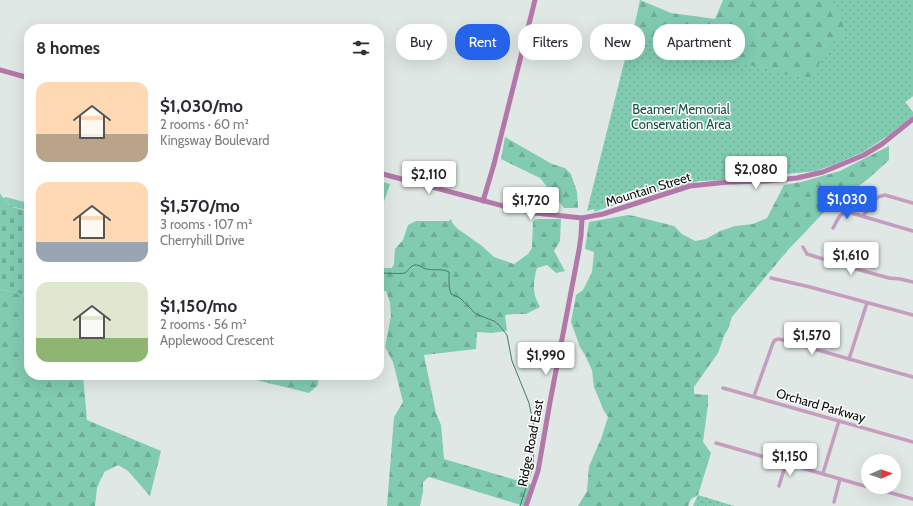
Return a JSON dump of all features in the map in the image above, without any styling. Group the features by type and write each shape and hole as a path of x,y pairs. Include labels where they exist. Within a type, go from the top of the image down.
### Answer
{"main road":[{"path":"483,201 494,164 535,0"},
{"path":"0,70 24,77"},
{"name":"Mountain Street","path":"384,174 483,201 535,213 582,218 603,214 690,186 797,178 823,172 864,155 882,144 913,119"},
{"name":"Ridge Road East","path":"526,506 542,454 550,402 579,250 582,218"}],"street":[{"path":"862,216 878,196 881,195 913,202"},
{"path":"833,228 841,214 844,212 913,231"},
{"path":"803,247 807,254 889,278 913,282"},
{"path":"771,278 913,315"},
{"path":"849,359 867,303"},
{"path":"754,396 773,343 775,340 779,339 913,377"},
{"name":"Orchard Parkway","path":"723,388 913,442"},
{"path":"823,473 838,421"},
{"path":"716,443 861,485"},
{"path":"779,486 786,463"},
{"path":"834,502 840,479"},
{"path":"895,494 913,499"}],"green space":[{"name":"Beamer Memorial Conservation Area","path":"640,0 671,13 715,19 723,0 913,0 913,96 905,102 913,112 913,116 889,135 863,152 816,171 728,180 699,181 651,192 594,212 627,60 645,60 645,24 635,24"},
{"name":"Beamer Memorial Conservation Area","path":"832,0 913,0 913,96 905,102 913,113 879,141 863,152 832,164 808,171 699,181 587,211 625,60 645,60 645,39 653,41 653,60 730,60 809,80 834,40 845,40 845,30 838,9"},
{"path":"505,137 552,164 565,168 571,174 577,192 578,208 564,208 540,178 501,159"},
{"path":"889,146 889,160 868,179 827,209 788,250 732,317 718,353 694,387 694,394 708,395 703,442 711,453 698,495 691,499 688,506 578,506 587,491 589,466 601,439 608,417 594,387 592,370 580,347 571,322 576,295 583,290 592,272 594,252 585,249 589,222 628,215 674,226 682,234 695,241 706,239 720,231 735,226 753,224 767,218 784,185 801,182 840,171"},
{"path":"384,182 390,184 384,201"},
{"path":"0,193 9,204 24,210 24,295 0,289"},
{"path":"5,197 24,202 24,210 11,206 3,199"},
{"path":"451,219 453,224 458,229 482,246 494,257 514,264 528,254 532,248 533,221 537,219 561,219 560,241 554,251 565,271 556,273 547,265 537,268 534,280 534,289 535,297 540,307 526,314 505,315 506,331 492,333 477,332 476,349 424,355 436,413 441,425 444,459 533,485 524,506 429,477 423,482 423,492 420,506 387,506 394,417 403,402 393,362 385,347 391,316 390,302 386,291 384,291 384,268 392,268 394,264 395,249 403,240 408,225 416,221 449,221"},
{"path":"0,289 24,295 24,380 83,380 87,420 161,451 150,496 128,471 118,465 104,472 97,488 95,506 0,506"},
{"path":"256,380 318,380 318,385 309,393"},
{"path":"698,495 734,506 693,506"}],"waterway":[{"path":"384,273 405,273 414,265 426,269 444,270 449,272 449,286 451,294 460,298 476,314 494,321 507,335 512,361 529,403 534,427 533,466 520,506"}]}
